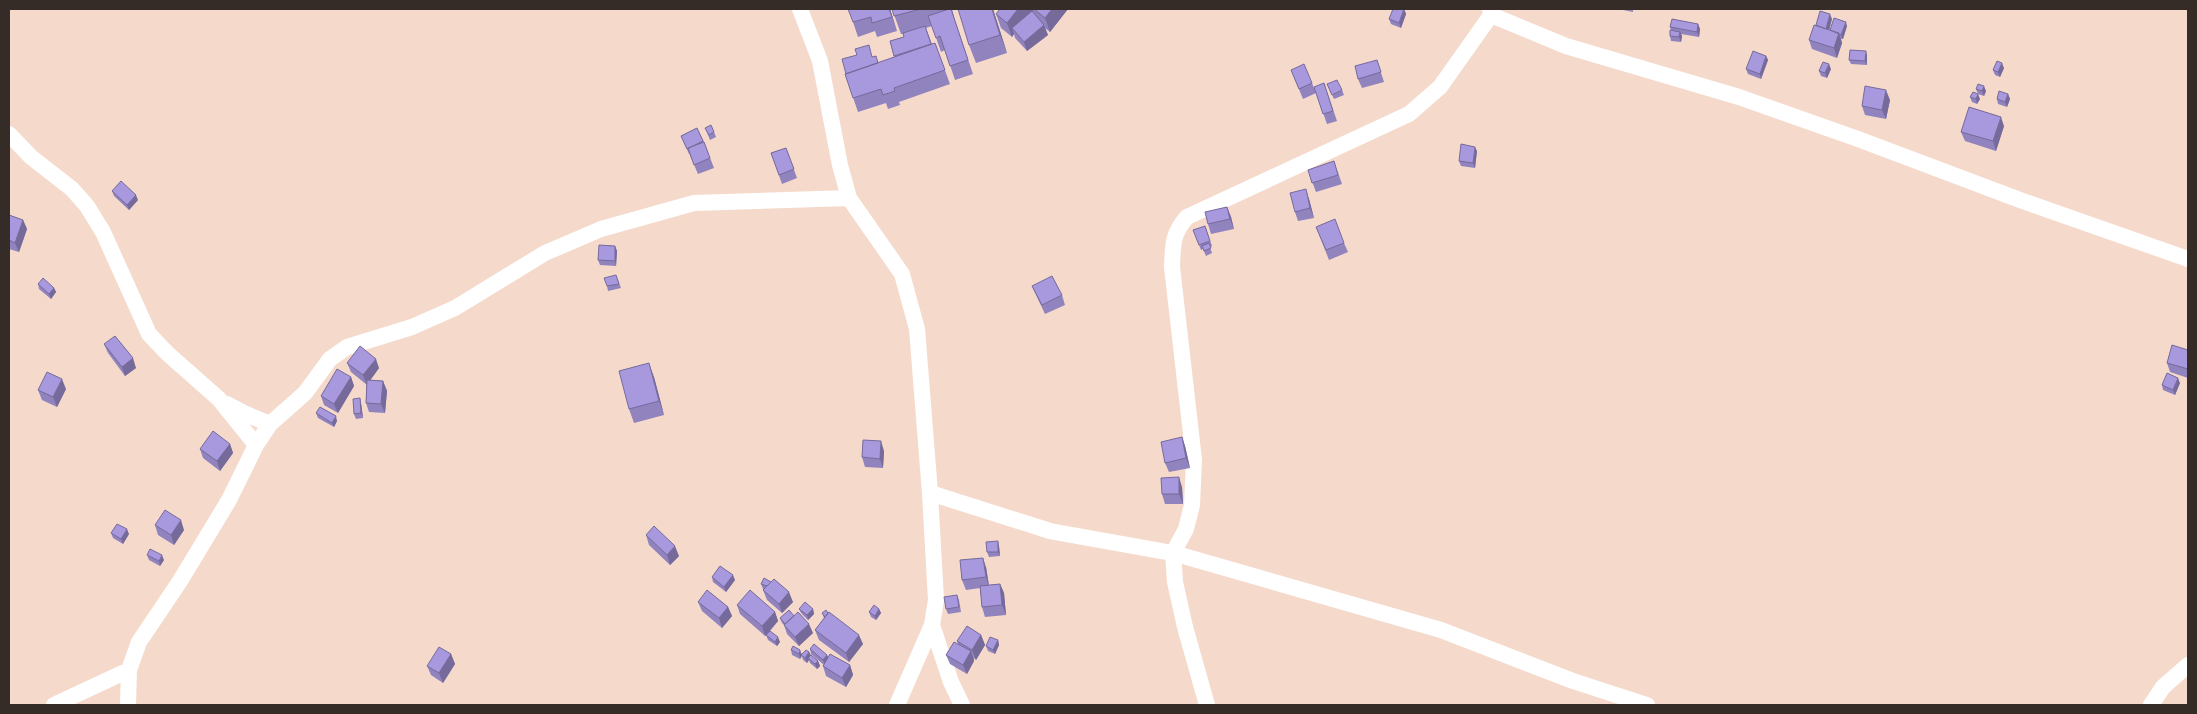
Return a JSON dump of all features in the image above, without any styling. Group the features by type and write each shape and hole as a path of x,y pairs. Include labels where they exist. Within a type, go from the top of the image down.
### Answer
{"street":[{"path":"800,9 820,61 840,165 849,198 902,274 917,329 936,600 932,625 897,705"},
{"path":"1208,705 1185,627 1175,582 1173,553 1186,529 1192,505 1194,460 1172,267 1174,239 1178,228 1187,217 1409,114 1440,87 1490,12 1566,46 1739,97 1858,139 2020,200 2188,259"},
{"path":"9,134 31,157 72,189 87,206 103,232 149,334 167,353 219,399 256,445"},
{"path":"128,705 129,670 139,642 180,581 229,500 256,445 270,424 305,393 330,359 347,347 412,327 455,308 545,253 601,229 694,203 849,198"},
{"path":"219,399 246,414 270,424"},
{"path":"930,493 1050,531 1173,553 1441,630 1573,681 1648,705"},
{"path":"932,625 951,682 962,705"},
{"path":"2151,705 2162,687 2188,665"},
{"path":"54,705 129,670"}],"building":[{"path":"848,9 889,9 892,17 872,23 871,17 853,22"},
{"path":"892,9 921,9 894,16"},
{"path":"951,9 968,60 950,66 940,36 936,38 928,16"},
{"path":"958,9 992,9 1000,35 969,45"},
{"path":"1000,9 1018,9 1007,23 996,14"},
{"path":"1034,9 1052,9 1045,18"},
{"path":"1393,9 1404,9 1399,23 1389,19"},
{"path":"1032,11 1044,25 1024,42 1012,28"},
{"path":"1820,11 1830,14 1826,29 1816,25"},
{"path":"1834,18 1846,22 1841,35 1830,30"},
{"path":"1672,19 1698,24 1697,32 1670,27"},
{"path":"1814,25 1839,33 1834,48 1809,40"},
{"path":"925,26 931,44 894,56 890,41 904,37 903,33"},
{"path":"1670,30 1680,32 1679,37 1670,36"},
{"path":"935,43 945,70 894,88 895,91 883,95 881,89 853,98 845,74"},
{"path":"869,45 872,57 876,56 878,63 846,74 842,59 857,55 855,49"},
{"path":"1850,50 1866,51 1865,61 1849,60"},
{"path":"1753,51 1766,56 1760,74 1746,69"},
{"path":"1377,60 1381,72 1358,79 1355,66"},
{"path":"1997,61 2002,63 1998,72 1993,70"},
{"path":"1823,62 1829,64 1825,73 1819,71"},
{"path":"1304,64 1312,83 1299,89 1291,70"},
{"path":"1337,80 1342,90 1332,95 1327,84"},
{"path":"1324,83 1333,111 1323,114 1314,87"},
{"path":"1978,84 1984,86 1982,91 1976,89"},
{"path":"1865,86 1886,90 1882,110 1862,106"},
{"path":"1999,91 2008,94 2005,102 1997,99"},
{"path":"1973,92 1978,94 1976,99 1970,97"},
{"path":"1969,107 2001,117 1993,141 1961,132"},
{"path":"711,125 714,132 709,135 705,128"},
{"path":"697,128 703,141 687,149 681,136"},
{"path":"704,142 710,158 694,165 688,148"},
{"path":"1461,144 1475,147 1473,163 1459,161"},
{"path":"786,148 794,169 779,175 771,153"},
{"path":"1334,161 1338,175 1312,183 1308,170"},
{"path":"121,181 136,195 127,205 112,191"},
{"path":"1306,189 1310,208 1295,212 1290,193"},
{"path":"1227,207 1230,219 1208,224 1205,212"},
{"path":"9,215 23,220 15,243 9,240"},
{"path":"1335,219 1344,243 1326,250 1316,227"},
{"path":"1205,226 1210,241 1199,245 1193,230"},
{"path":"1209,243 1211,248 1204,251 1202,246"},
{"path":"599,245 615,246 615,261 598,260"},
{"path":"616,275 619,284 607,286 604,278"},
{"path":"1052,276 1062,295 1042,305 1032,286"},
{"path":"43,278 54,288 49,294 38,284"},
{"path":"115,336 133,358 122,367 104,344"},
{"path":"2172,345 2188,350 2188,369 2167,363"},
{"path":"360,346 376,359 363,375 347,363"},
{"path":"649,363 659,401 629,409 619,371"},
{"path":"337,369 351,377 334,404 321,396"},
{"path":"47,372 62,379 53,397 38,390"},
{"path":"2167,373 2178,378 2173,390 2162,385"},
{"path":"367,380 383,381 381,404 366,403"},
{"path":"360,398 361,413 354,414 353,399"},
{"path":"320,407 336,416 332,423 316,413"},
{"path":"213,431 230,444 217,461 200,449"},
{"path":"1182,437 1186,458 1165,463 1161,442"},
{"path":"863,440 881,441 880,459 862,457"},
{"path":"1179,477 1179,494 1162,494 1161,478"},
{"path":"165,510 181,520 171,535 155,525"},
{"path":"117,524 127,529 121,539 111,533"},
{"path":"654,526 675,546 667,555 646,535"},
{"path":"998,541 998,552 987,552 986,542"},
{"path":"150,549 162,555 159,561 147,555"},
{"path":"983,558 986,577 962,580 960,560"},
{"path":"720,566 733,575 724,587 712,577"},
{"path":"764,578 771,582 767,586 761,584"},
{"path":"774,579 789,592 779,604 763,590"},
{"path":"1000,584 1002,605 982,607 980,586"},
{"path":"707,590 728,607 719,618 698,602"},
{"path":"750,590 775,612 762,626 737,605"},
{"path":"957,595 959,607 946,609 944,597"},
{"path":"805,602 813,609 807,615 799,609"},
{"path":"874,605 879,609 875,616 869,612"},
{"path":"789,610 794,616 785,624 780,618"},
{"path":"826,610 828,613 825,617 822,613"},
{"path":"798,612 809,624 795,637 784,625"},
{"path":"829,612 859,635 846,653 815,630"},
{"path":"967,626 981,635 972,650 957,641"},
{"path":"770,631 778,637 775,642 766,635"},
{"path":"990,637 998,640 993,650 986,646"},
{"path":"954,642 971,651 963,665 946,655"},
{"path":"814,644 827,655 823,660 810,649"},
{"path":"793,646 800,650 799,654 791,650"},
{"path":"439,647 451,654 439,673 427,666"},
{"path":"806,650 809,652 805,658 801,655"},
{"path":"830,654 850,665 842,678 823,666"},
{"path":"811,655 818,661 815,664 808,658"}]}
